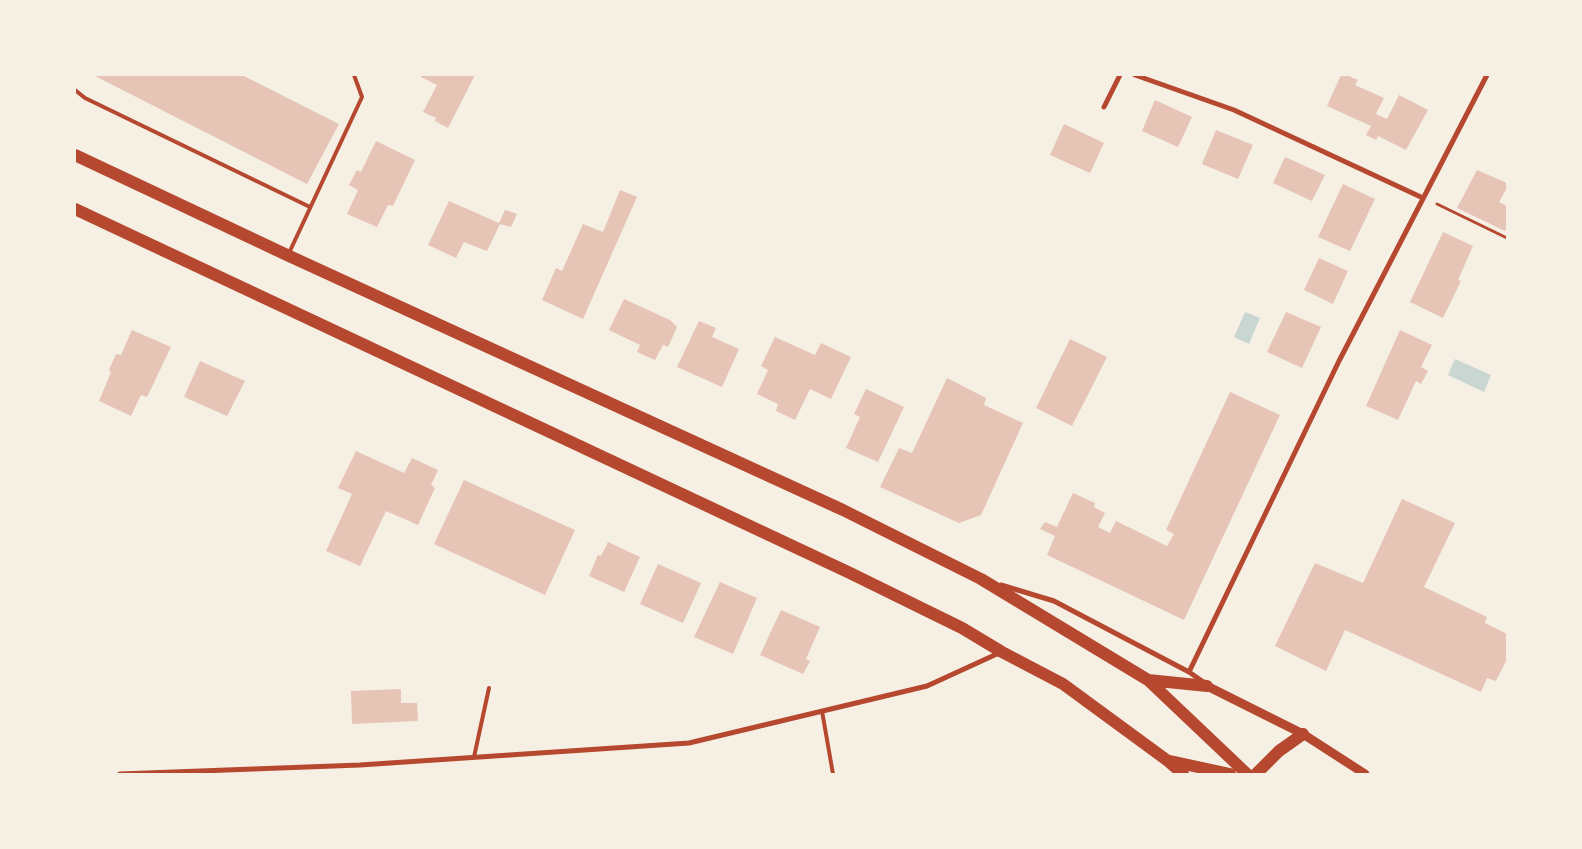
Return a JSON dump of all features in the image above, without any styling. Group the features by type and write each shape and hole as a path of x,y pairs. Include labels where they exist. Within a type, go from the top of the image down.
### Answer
{"main road":[{"path":"75,154 288,256 842,510 981,579 1148,680 1247,774"},
{"path":"75,209 850,573 962,628 1002,652 1063,684 1183,774"},
{"path":"1148,680 1207,686"},
{"path":"1256,774 1279,751 1303,734"},
{"path":"1168,761 1230,774"}],"street":[{"path":"1104,108 1120,75"},
{"path":"1135,75 1234,110 1423,198"},
{"path":"1189,672 1339,361 1487,75"},
{"path":"981,579 1054,602 1189,672 1207,686 1303,734 1365,774"},
{"path":"120,774 360,765 689,743 927,686 1002,652"}],"lane":[{"path":"288,256 362,97 354,75"},
{"path":"75,90 85,98 310,207"},
{"path":"474,757 489,688"},
{"path":"822,711 833,774"}],"path":[{"path":"1423,198 1507,238"}],"shaded area":[{"path":"1245,312 1260,318 1249,344 1234,337"},
{"path":"1455,359 1491,375 1484,392 1448,375"}],"building":[{"path":"93,75 242,75 339,124 307,184"},
{"path":"422,75 475,75 448,128 435,121 436,118 423,112 437,85 421,77"},
{"path":"1341,75 1358,80 1355,85 1384,98 1376,114 1387,119 1399,95 1428,110 1406,150 1378,136 1376,140 1366,135 1371,126 1327,106"},
{"path":"1155,100 1192,117 1178,147 1142,131"},
{"path":"1064,124 1104,143 1090,173 1050,155"},
{"path":"1216,130 1253,145 1238,179 1202,164"},
{"path":"376,141 415,160 393,206 388,205 377,227 347,214 358,190 349,185 357,170 361,172"},
{"path":"1285,157 1325,175 1312,201 1273,183"},
{"path":"1477,170 1507,183 1507,188 1499,202 1507,206 1507,228 1505,231 1457,208"},
{"path":"1343,184 1375,199 1350,251 1318,237"},
{"path":"620,190 637,197 583,319 542,300 556,268 562,271 583,224 603,232"},
{"path":"449,201 499,223 505,210 517,214 511,227 500,224 487,251 464,242 456,258 428,245"},
{"path":"1443,232 1473,246 1458,280 1461,281 1443,318 1410,302"},
{"path":"1319,258 1348,271 1333,304 1304,290"},
{"path":"624,299 670,320 677,327 668,347 663,345 655,360 637,352 640,345 609,330"},
{"path":"1286,312 1321,327 1302,368 1267,352"},
{"path":"699,321 716,328 712,337 739,349 722,387 677,367"},
{"path":"132,330 171,347 147,397 141,395 131,416 99,401 116,354 121,355"},
{"path":"1400,330 1432,345 1421,367 1428,371 1421,384 1416,381 1398,420 1366,406"},
{"path":"775,337 815,355 821,343 851,357 831,399 810,389 795,420 776,411 778,404 757,394 768,370 761,366"},
{"path":"1070,339 1107,357 1072,426 1036,408"},
{"path":"200,361 245,381 227,416 184,397"},
{"path":"947,378 986,398 984,405 1023,423 981,515 959,523 880,487 899,448 912,453"},
{"path":"866,389 904,407 878,462 846,448 860,417 854,414"},
{"path":"1230,392 1280,415 1184,620 1047,555 1055,536 1040,529 1045,522 1057,527 1073,493 1095,503 1094,507 1105,513 1098,527 1110,533 1116,521 1167,546 1174,534 1166,530"},
{"path":"356,451 404,473 412,458 438,470 431,485 435,488 418,525 386,511 360,566 326,551 352,494 338,488"},
{"path":"464,480 575,530 545,595 434,544"},
{"path":"1402,499 1455,523 1424,587 1487,617 1485,623 1507,634 1507,659 1496,681 1487,678 1481,692 1345,630 1326,671 1275,646 1315,563 1363,583"},
{"path":"608,542 640,557 624,592 589,576 598,555 601,556"},
{"path":"658,564 701,583 683,623 640,604"},
{"path":"720,582 757,598 733,654 694,637"},
{"path":"781,610 820,627 806,659 810,661 803,674 760,655"},
{"path":"401,689 401,703 417,703 418,721 352,724 351,691"}]}
